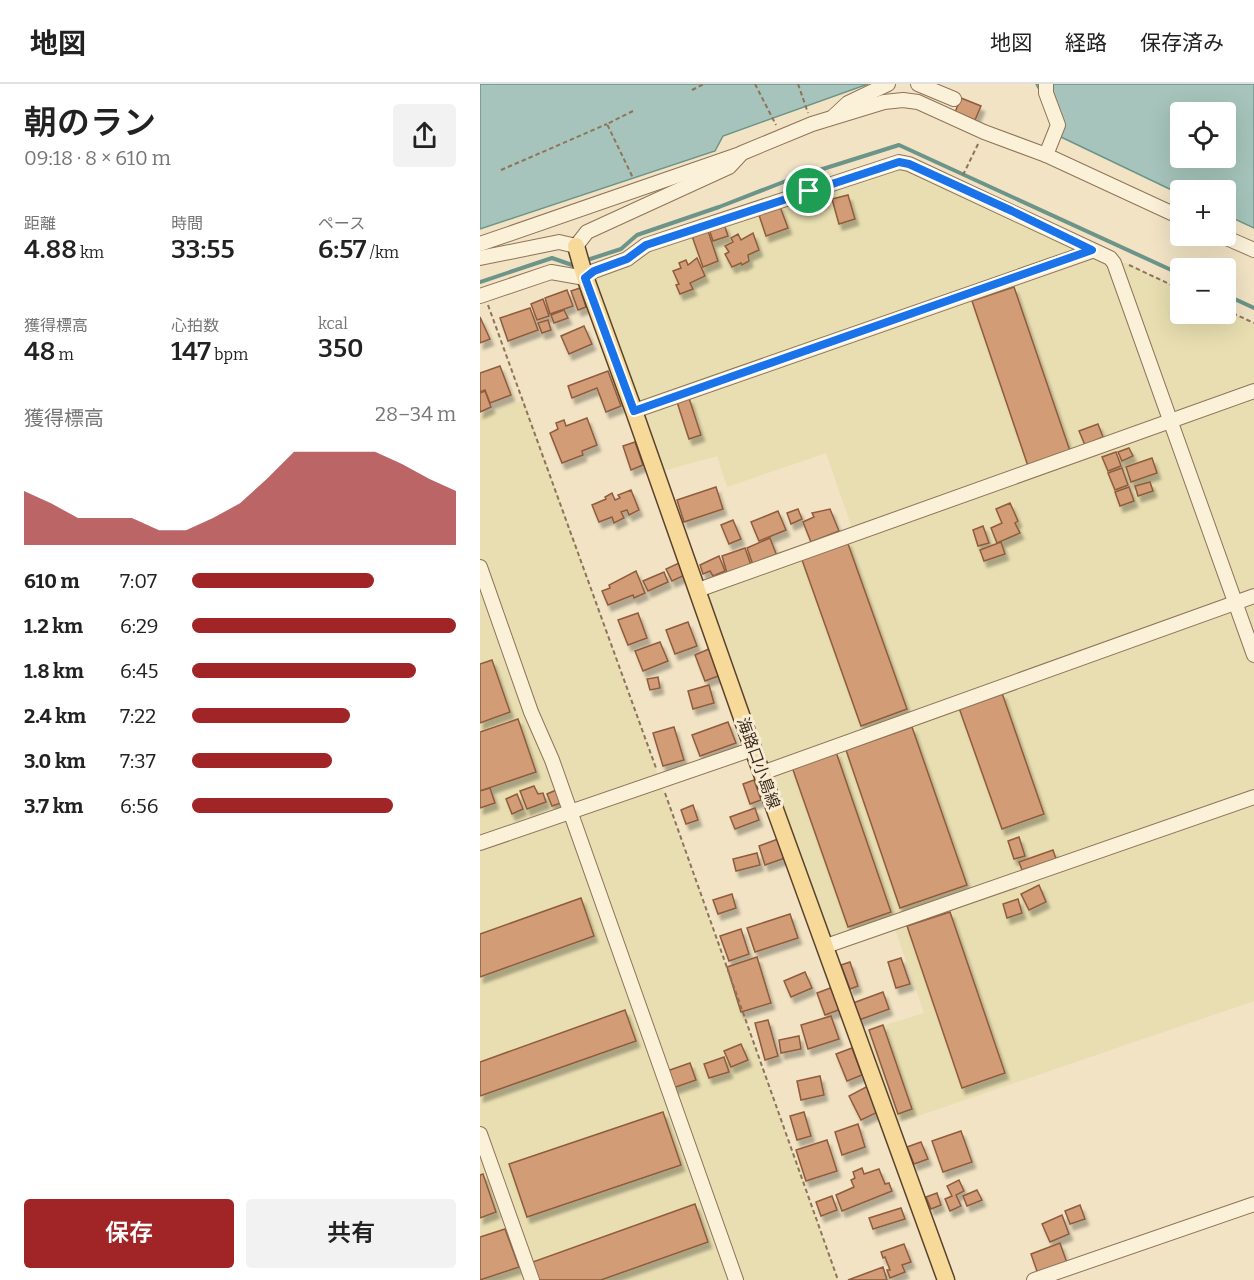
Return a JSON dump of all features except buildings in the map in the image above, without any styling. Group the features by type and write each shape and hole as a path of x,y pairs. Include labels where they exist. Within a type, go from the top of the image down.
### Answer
{"main road":[{"name":"海路口小島線","path":"581,264 753,749 946,1280"}],"street":[{"path":"833,118 848,102 888,84"},
{"path":"918,84 954,99"},
{"path":"1046,84 1046,93 1058,125 1046,155"},
{"path":"480,244 742,153 802,128 884,102 903,100 918,102 984,132 1046,155 1170,211"},
{"path":"581,264 587,232 729,167 742,153"},
{"path":"480,258 559,242 581,264 594,271 627,259 646,245 899,162 909,164 1110,258 1114,263 1172,421 1254,655"},
{"path":"1236,242 1254,250"},
{"path":"634,411 1092,250"},
{"path":"482,295 581,264"},
{"path":"698,590 1254,391"},
{"path":"480,567 531,712 552,760 736,1280"},
{"path":"762,773 1254,596"},
{"path":"480,843 753,749"},
{"path":"826,946 1254,797"},
{"path":"480,1134 532,1280"},
{"path":"1034,1280 1254,1204"}],"path":[{"path":"692,90 704,84"},
{"path":"755,84 773,119"},
{"path":"798,84 806,107"},
{"path":"501,170 633,111"},
{"path":"607,124 633,178"},
{"path":"968,166 984,132"},
{"path":"1114,263 1126,264 1170,284"},
{"path":"482,295 660,781 838,1280"},
{"path":"1236,315 1254,323"}],"shaded area":[{"path":"899,162 1114,263 1126,263 1170,284 1170,324 1236,324 1236,315 1254,323 1254,1001 889,1126 857,1034 924,1013 893,923 826,946 698,590 854,534 826,453 727,487 717,456 656,473 585,278 627,259"},
{"path":"524,400 838,1280 480,1280 480,415"}],"water":[{"path":"480,84 868,84 723,136 715,151 480,229"},
{"path":"1036,84 1254,84 1254,228 1236,220 1236,180 1170,180 1170,189 1061,137 1062,131 1048,87 1038,88"}],"waterway":[{"path":"584,261 621,249 637,235 791,179 899,145 1170,269"},
{"path":"480,282 552,258 572,265 577,264"},
{"path":"1236,300 1254,308"}],"route":[{"path":"899,162 909,164 1092,250 634,411 585,278 594,271 627,259 646,245 809,191 891,164 899,162"}]}
